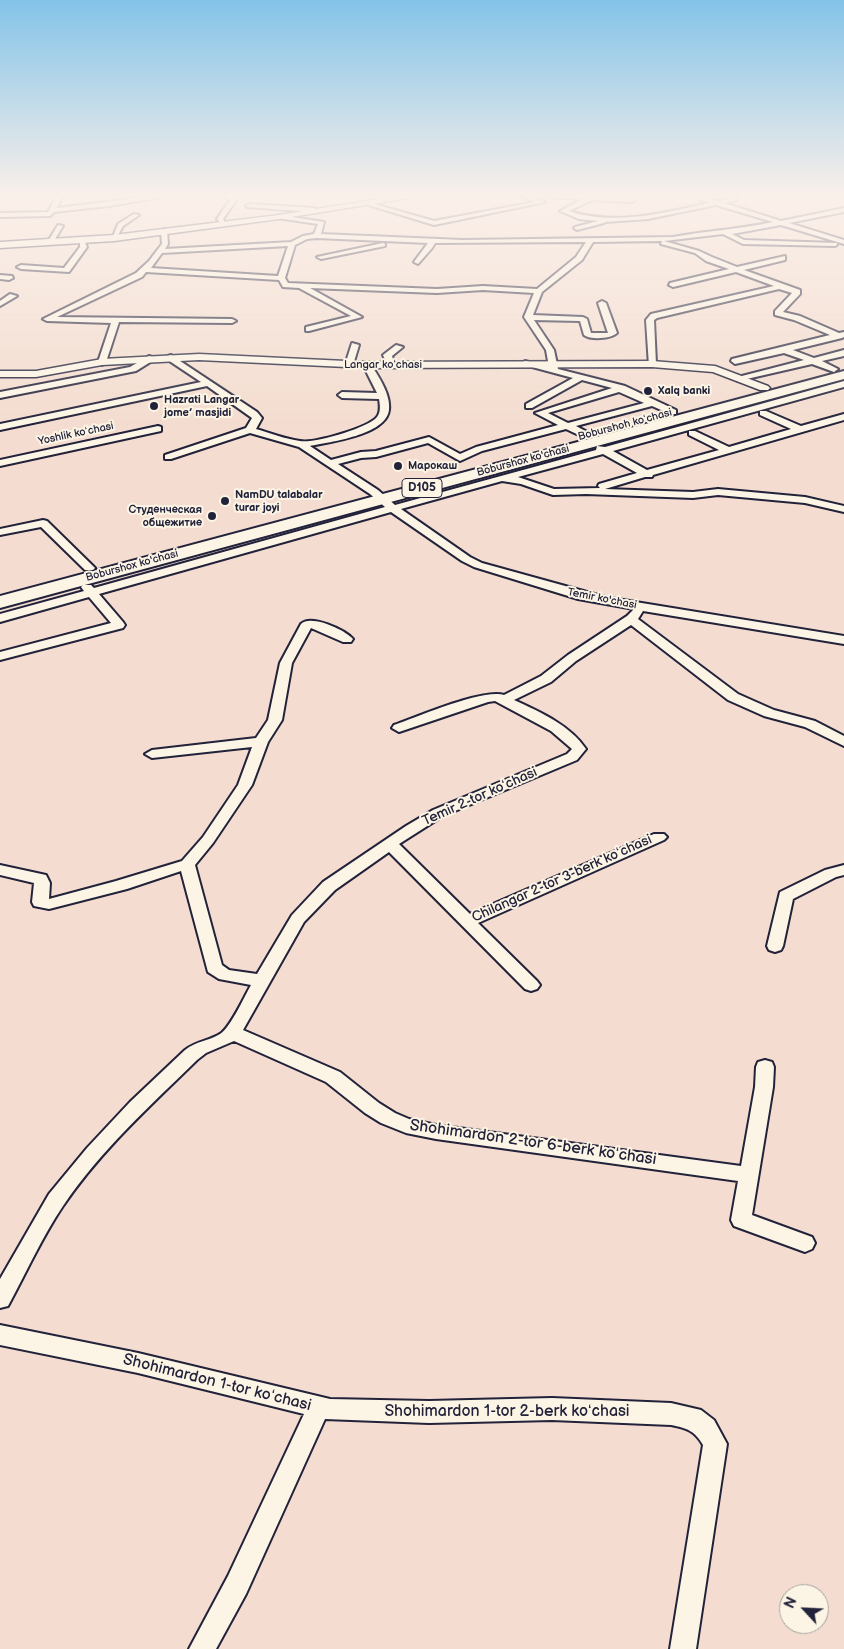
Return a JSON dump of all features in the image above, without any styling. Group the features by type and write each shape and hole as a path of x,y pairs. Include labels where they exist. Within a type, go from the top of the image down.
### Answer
{"main road":[{"name":"Boburshoh koʻchasi","path":"673,421 764,388 840,374"},
{"name":"Boburshox ko'chasi","path":"0,602 312,525 382,500 496,474 593,443 840,374"},
{"name":"Boburshoh koʻchasi","path":"0,592 87,580 593,443"}],"street":[{"path":"142,272 48,319 232,321"},
{"path":"179,272 281,278"},
{"path":"281,278 283,272"},
{"path":"528,316 539,291 562,272"},
{"path":"672,285 731,272"},
{"path":"745,272 797,292 778,313 797,318 841,335"},
{"path":"0,278 9,278"},
{"path":"281,278 286,285 301,286 437,291 483,288 539,291"},
{"path":"301,286 358,317 309,329"},
{"path":"652,364 650,320 654,316 782,287"},
{"path":"0,304 13,296"},
{"path":"528,316 584,315 588,335 612,335 604,307 596,311"},
{"path":"528,316 550,350 554,367 622,388 654,403 673,421 730,451"},
{"path":"102,362 116,320"},
{"path":"735,361 841,335"},
{"path":"349,365 355,345"},
{"path":"391,365 387,355 399,347"},
{"path":"785,350 840,374"},
{"path":"741,379 844,353"},
{"path":"170,358 254,414 257,418 250,430"},
{"name":"Langar koʻchasi","path":"0,374 36,374 102,362 170,358 236,358 367,366 525,364 554,367 652,364 715,369 764,388"},
{"path":"0,395 132,369 149,359"},
{"path":"168,457 250,430 302,445 362,430 374,425 384,415 382,396 378,384 367,366"},
{"path":"692,432 763,413 840,374"},
{"path":"529,406 580,376"},
{"path":"0,427 209,383"},
{"path":"622,388 540,412 648,474"},
{"path":"342,395 382,396"},
{"path":"330,463 361,455 376,454 429,440 460,458 479,449 654,403"},
{"path":"763,413 801,430"},
{"path":"586,491 844,418"},
{"name":"Yoshlik koʻchasi","path":"0,463 158,429"},
{"name":"Temir ko'chasi","path":"302,445 466,559 478,565 582,596 844,640"},
{"path":"496,474 523,481 546,491 693,494 718,492 805,500 839,508 844,500"},
{"path":"0,532 43,523 119,625 0,656"},
{"path":"0,618 87,580"},
{"path":"399,728 486,698 497,697 504,700 546,679 572,658 631,619 643,607"},
{"path":"631,619 733,697 769,713 810,724 844,742"},
{"path":"0,870 40,878 42,883 40,902 48,904 121,885 187,864 208,840 246,785 261,742 275,720 286,663 307,624 316,624 347,639"},
{"name":"Temir 2-tor koʻchasi","path":"232,1033 298,918 329,886 438,813 577,753 579,749 578,744 567,735 504,700"},
{"path":"152,754 261,742"},
{"name":"Chilangar 2-tor 3-berk koʻchasi","path":"466,922 659,837"},
{"path":"390,844 531,985"},
{"path":"187,864 214,968 225,974 263,981"},
{"path":"774,946 786,896 831,873 844,870"},
{"path":"0,1299 56,1200 94,1153 191,1055 200,1048 226,1039 232,1033"},
{"name":"Shohimardon 2-tor 6-berk koʻchasi","path":"232,1033 333,1077 372,1108 406,1126 436,1132 749,1175"},
{"path":"765,1067 764,1086 741,1220 805,1243"},
{"name":"Shohimardon 1-tor koʻchasi","path":"0,1335 138,1363 319,1407 237,1585 202,1649"},
{"name":"Shohimardon 1-tor 2-berk koʻchasi","path":"319,1407 330,1410 429,1412 552,1409 671,1414 693,1418 706,1428 715,1444 683,1649"}],"place":[{"name":"Xalq banki","path":"648,391"},
{"name":"Hazrati Langar jome’ masjidi","path":"154,406"},
{"name":"Марокаш","path":"398,466"},
{"name":"NamDU talabalar turar joyi","path":"225,501"},
{"name":"Студенческая общежитие","path":"212,516"}]}
